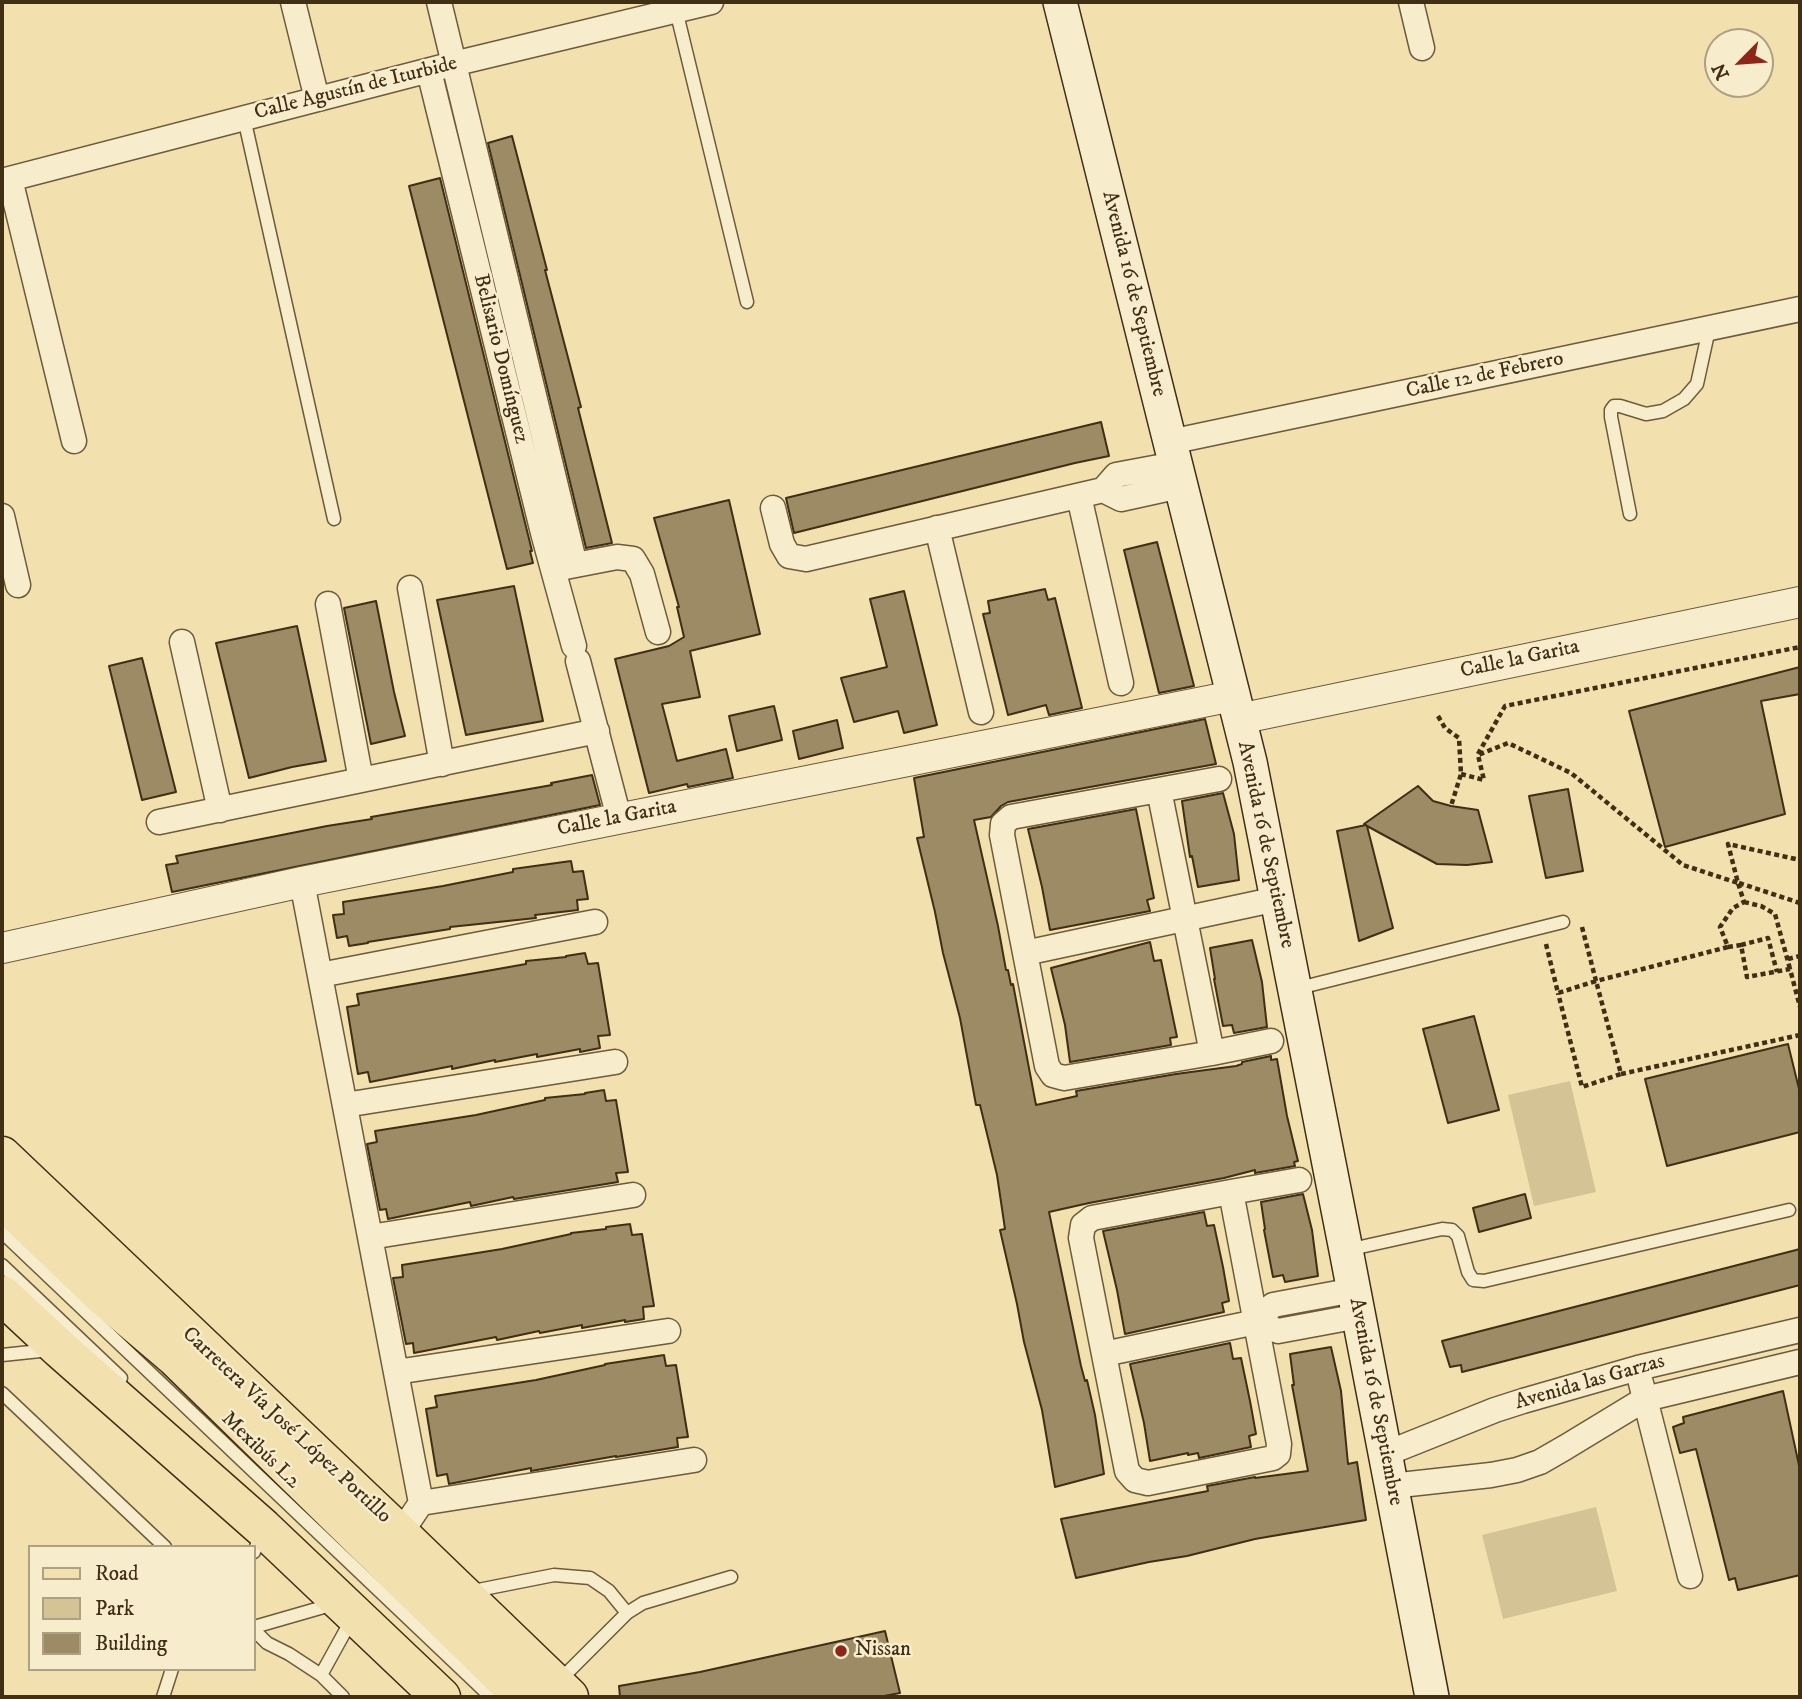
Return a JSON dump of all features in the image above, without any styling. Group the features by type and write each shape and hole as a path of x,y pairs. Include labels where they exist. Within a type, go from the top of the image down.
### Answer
{"main road":[{"name":"Avenida 16 de Septiembre","path":"1060,2 1250,762 1432,1697"},
{"name":"Carretera Vía José López Portillo","path":"2,1156 411,1519 461,1593 549,1693"},
{"path":"2,1199 101,1294 549,1693"},
{"path":"2,1295 258,1540 348,1608 439,1696"}],"street":[{"path":"293,2 317,99"},
{"name":"Belisario Domínguez","path":"439,2 563,567 576,654 619,818"},
{"name":"Calle Agustín de Iturbide","path":"6,180 453,64 712,2"},
{"path":"1411,2 1422,48"},
{"name":"Belisario Domínguez","path":"429,71 563,567"},
{"path":"6,180 74,441"},
{"name":"Calle 12 de Febrero","path":"773,508 782,544 789,556 806,559 1091,493 1116,475 1175,464 1709,329 1800,309"},
{"path":"1091,493 1121,683"},
{"path":"2,516 19,585"},
{"path":"937,528 981,712"},
{"path":"563,567 617,557 633,559 642,574 658,632"},
{"path":"410,589 442,764"},
{"name":"Calle la Garita","path":"2,948 302,882 619,818 1800,602"},
{"path":"328,604 361,780"},
{"path":"182,642 220,810"},
{"path":"159,822 597,732"},
{"path":"1219,779 1011,817 1003,824 1002,835 1047,1066 1052,1075 1064,1078 1271,1041"},
{"path":"1159,790 1212,1053"},
{"path":"302,882 396,1372 411,1519 694,1460"},
{"path":"1025,953 1277,899"},
{"path":"320,975 595,922"},
{"path":"345,1105 615,1062"},
{"path":"1231,1192 1279,1444 1278,1454 1273,1458 1149,1483 1135,1480 1126,1471 1081,1238 1083,1225 1092,1218 1231,1192 1299,1180"},
{"path":"370,1237 633,1195"},
{"path":"1104,1354 1256,1322 1273,1304 1356,1303"},
{"name":"Avenida las Garzas","path":"1388,1470 1495,1410 1637,1368 1800,1330"},
{"path":"396,1372 668,1331"},
{"name":"Avenida las Garzas","path":"1388,1470 1491,1475 1517,1470 1540,1462 1645,1399 1800,1365"},
{"path":"1637,1368 1690,1576"}],"lane":[{"path":"676,10 747,302"},
{"path":"244,118 334,519"},
{"path":"1630,514 1611,410 1620,407 1646,414 1663,411 1684,399 1697,384 1709,329"},
{"path":"1295,989 1563,922"},
{"path":"1346,1250 1442,1229 1452,1230 1458,1236 1468,1272 1474,1280 1485,1281 1788,1210"},
{"name":"Mexibús L2","path":"2,1232 491,1697"},
{"path":"2,1265 133,1390"},
{"path":"2,1355 60,1349"},
{"path":"2,1392 163,1545"},
{"name":"Mexibús L2","path":"234,1486 439,1696"},
{"path":"461,1593 554,1575 590,1578 610,1591 626,1613"},
{"path":"549,1693 626,1613 643,1603 731,1577"},
{"path":"256,1629 348,1608"},
{"path":"321,1675 348,1608"},
{"path":"260,1645 289,1654 321,1675 343,1697"},
{"path":"163,1697 171,1671"}],"path":[{"path":"1461,774 1484,780 1478,755 1505,706 1800,647"},
{"path":"1438,716 1445,728 1459,738 1461,774 1451,806"},
{"path":"1478,755 1508,743 1571,773 1683,864 1800,903"},
{"path":"1744,902 1728,844 1800,860"},
{"path":"1728,947 1720,928 1733,908 1744,902 1761,905 1775,914 1800,1007"},
{"path":"1581,925 1621,1074"},
{"path":"1544,934 1582,1087 1621,1074 1800,1035"},
{"path":"1558,993 1728,947 1769,939 1777,972"},
{"path":"1741,945 1747,977 1790,969"},
{"path":"1788,959 1800,956"}],"green space":[{"path":"1570,1081 1596,1192 1534,1206 1508,1095"},
{"path":"1596,1507 1617,1591 1503,1619 1482,1535"}],"building":[{"path":"512,136 581,407 578,408 612,543 586,548 488,143"},
{"path":"440,178 532,551 533,563 507,569 409,186"},
{"path":"1101,422 1109,456 794,533 786,498"},
{"path":"729,500 760,634 690,651 700,697 662,704 677,761 726,749 733,778 688,787 687,784 649,793 615,659 669,646 684,637 679,607 654,518"},
{"path":"1157,542 1194,686 1159,693 1124,550"},
{"path":"514,586 543,721 466,735 437,600"},
{"path":"1045,589 1048,600 1055,598 1082,708 1049,715 1046,705 1008,715 983,614 990,613 988,601"},
{"path":"904,591 937,725 904,733 898,711 854,722 841,678 887,667 870,599"},
{"path":"376,601 405,736 371,744 344,608"},
{"path":"297,626 326,761 249,778 216,643"},
{"path":"142,658 176,792 142,800 109,666"},
{"path":"1800,667 1800,694 1761,701 1785,814 1665,847 1629,711"},
{"path":"774,706 782,740 737,751 729,716"},
{"path":"1205,719 1216,764 1008,802 991,817 974,820 1006,970 1011,985 1013,984 1036,1105 1077,1096 1076,1091 1236,1066 1242,1062 1271,1056 1271,1060 1277,1059 1298,1161 1294,1162 1295,1166 1255,1173 1255,1170 1049,1212 1081,1366 1095,1415 1104,1474 1055,1487 1042,1410 1000,1230 1005,1229 997,1175 980,1105 976,1105 960,1018 917,838 924,837 914,778"},
{"path":"837,720 843,748 799,759 793,731"},
{"path":"592,775 600,805 172,892 166,865 178,863 176,856 372,819 371,817 552,785 551,783"},
{"path":"1418,786 1433,801 1478,810 1492,862 1437,864 1367,826 1393,928 1359,941 1337,831 1366,825 1364,824"},
{"path":"1568,789 1583,871 1546,878 1529,796"},
{"path":"1223,793 1234,834 1239,880 1198,887 1192,856 1190,857 1182,801"},
{"path":"1136,809 1154,898 1147,900 1150,911 1050,930 1028,829"},
{"path":"571,861 573,872 583,871 588,899 577,900 578,910 535,915 536,918 450,927 349,946 347,936 337,938 333,915 344,914 343,902 443,886 513,872 513,869"},
{"path":"1252,940 1262,982 1267,1027 1234,1033 1232,1025 1223,1026 1210,948"},
{"path":"1150,942 1154,961 1161,960 1177,1037 1170,1038 1171,1045 1070,1062 1065,1025 1051,968"},
{"path":"585,953 588,964 598,963 610,1035 598,1036 600,1048 537,1057 537,1054 452,1069 452,1066 370,1082 368,1072 358,1074 347,1007 359,1005 357,994 526,964 526,961"},
{"path":"1474,1016 1499,1110 1448,1123 1423,1029"},
{"path":"1788,1044 1800,1093 1800,1132 1667,1166 1645,1079"},
{"path":"604,1090 606,1101 616,1100 628,1172 616,1173 618,1182 514,1199 513,1197 471,1206 470,1202 388,1219 386,1209 380,1210 367,1144 377,1142 375,1131 476,1115 545,1098"},
{"path":"1303,1194 1312,1230 1318,1276 1285,1282 1283,1275 1273,1277 1261,1202"},
{"path":"1525,1194 1531,1218 1479,1232 1473,1208"},
{"path":"1204,1212 1207,1226 1214,1225 1223,1267 1229,1301 1222,1303 1224,1312 1125,1334 1103,1231"},
{"path":"630,1224 632,1235 642,1234 654,1306 643,1307 644,1319 582,1328 582,1325 540,1333 539,1331 497,1340 496,1337 414,1353 413,1343 406,1344 393,1278 403,1277 402,1265"},
{"path":"1800,1249 1800,1285 1474,1369 1462,1372 1461,1365 1450,1367 1442,1341"},
{"path":"1230,1343 1233,1359 1241,1358 1250,1401 1256,1434 1249,1436 1251,1447 1199,1458 1198,1453 1188,1453 1150,1461 1130,1364"},
{"path":"1331,1347 1341,1391 1348,1464 1357,1462 1366,1520 1255,1539 1187,1556 1076,1578 1061,1519 1208,1491 1207,1486 1308,1471 1292,1385 1290,1354"},
{"path":"664,1355 666,1366 676,1365 688,1437 677,1438 678,1447 531,1471 531,1468 449,1484 447,1474 437,1476 426,1409 437,1407 435,1396"},
{"path":"1783,1391 1800,1470 1800,1575 1738,1590 1735,1578 1729,1580 1696,1449 1680,1453 1673,1427 1684,1423 1683,1417"},
{"name":"Nissan","path":"885,1631 900,1693 879,1697 620,1697 619,1686 700,1672"}],"place":[{"name":"Nissan","path":"841,1651"}]}
